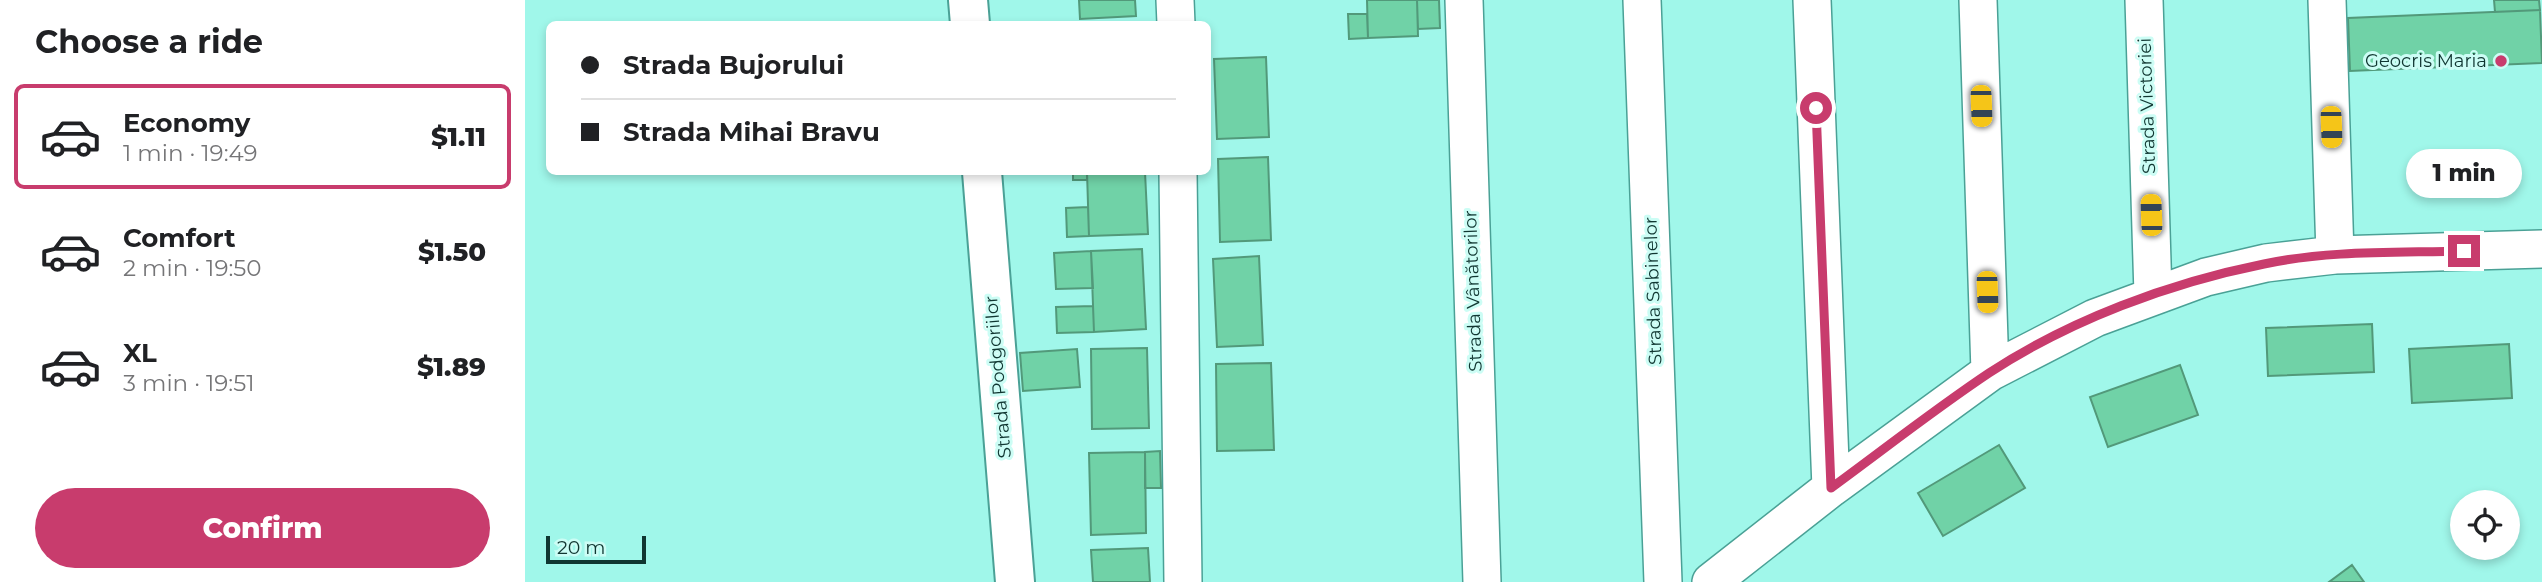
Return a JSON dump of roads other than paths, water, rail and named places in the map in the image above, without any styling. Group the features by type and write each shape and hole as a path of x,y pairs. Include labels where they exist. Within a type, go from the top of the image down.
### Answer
{"street":[{"path":"968,0 970,21"},
{"path":"1175,0 1176,21"},
{"name":"Strada Vânătorilor","path":"1464,0 1482,582"},
{"name":"Strada Sabinelor","path":"1642,0 1663,582"},
{"path":"1812,0 1831,488"},
{"path":"1978,0 1990,372"},
{"name":"Strada Victoriei","path":"2144,0 2153,295"},
{"path":"2327,0 2335,255"},
{"name":"Strada Podgoriilor","path":"982,175 1015,582"},
{"path":"1178,175 1183,582"},
{"path":"1711,582 1831,488 1990,372 2054,337 2153,295 2207,277 2266,263 2335,255 2542,249"}],"place":[{"name":"Geocris Maria","path":"2501,61"}]}
